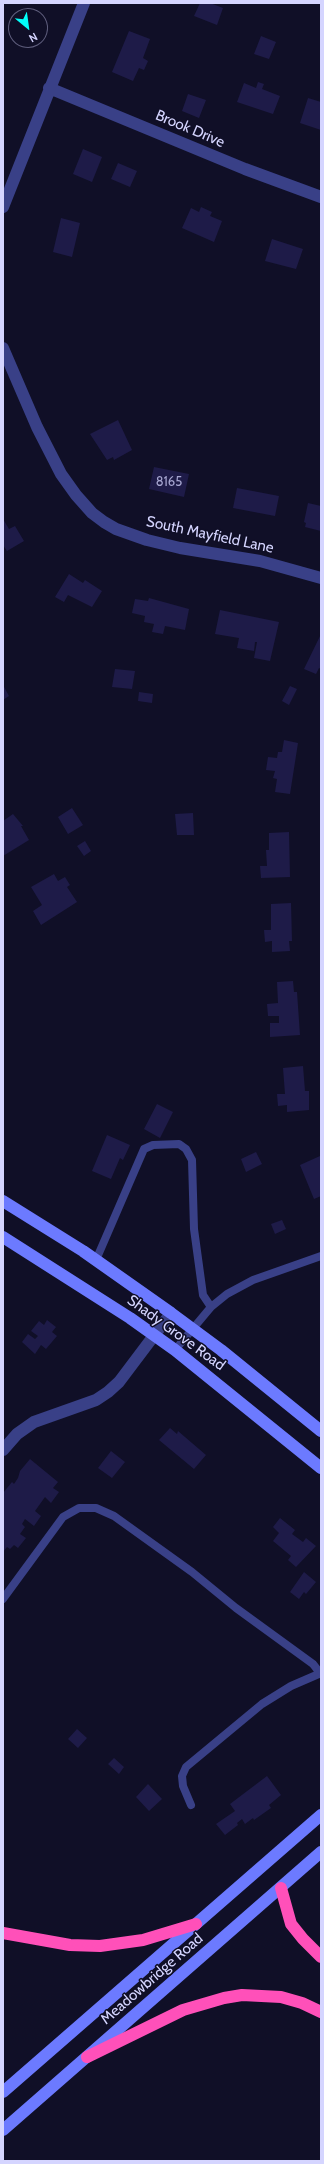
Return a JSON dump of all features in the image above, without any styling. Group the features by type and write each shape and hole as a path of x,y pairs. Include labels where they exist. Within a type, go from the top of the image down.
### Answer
{"highway":[{"path":"281,1888 291,1924 303,1939 321,1957"},
{"path":"3,1933 70,1945 100,1946 143,1940 196,1924"},
{"path":"87,2057 183,2010 224,1998 242,1996 281,1997 302,2003 321,2012"}],"main road":[{"name":"Shady Grove Road","path":"3,1200 96,1260 171,1313 321,1431"},
{"name":"Shady Grove Road","path":"3,1237 176,1350 321,1468"},
{"name":"Meadowbridge Road","path":"3,2092 321,1815"},
{"name":"Meadowbridge Road","path":"3,2130 321,1852"}],"street":[{"path":"3,207 84,3"},
{"name":"Brook Drive","path":"49,88 246,169 321,197"},
{"name":"South Mayfield Lane","path":"3,348 37,427 61,474 76,495 104,522 148,540 180,548 260,561 321,578"},
{"path":"3,1450 17,1434 34,1422 96,1400 108,1392 119,1382 171,1313"}],"lane":[{"path":"96,1260 144,1149 153,1144 179,1144 186,1149 192,1160 194,1229 203,1296 211,1307"},
{"path":"176,1350 211,1307 238,1287 284,1268 321,1256"},
{"path":"3,1599 63,1517 79,1508 96,1508 114,1516 192,1572 236,1608 313,1664 321,1673 292,1686 262,1704 186,1767 182,1776 183,1786 191,1805"}],"building":[{"path":"200,3 210,3 223,8 217,25 194,16"},
{"path":"129,31 150,39 143,58 148,61 144,70 139,68 133,81 112,72"},
{"path":"261,36 276,42 269,59 254,54"},
{"path":"258,82 264,84 262,89 280,96 273,114 237,102 244,83 256,88"},
{"path":"188,94 206,100 199,118 182,111"},
{"path":"308,98 321,102 321,130 300,123"},
{"path":"83,149 102,157 92,182 73,174"},
{"path":"118,163 137,171 130,187 111,179"},
{"path":"201,207 212,212 210,216 222,221 214,242 182,228 191,208 199,212"},
{"path":"61,218 80,223 72,257 53,252"},
{"path":"272,239 303,249 296,269 265,261"},
{"path":"118,420 132,450 114,460 113,457 107,460 90,434"},
{"path":"154,467 189,474 184,497 149,489"},
{"path":"237,488 279,496 275,516 233,508"},
{"path":"308,503 321,506 321,531 305,527 306,523 304,522"},
{"path":"3,519 9,529 15,526 24,541 7,551 3,545"},
{"path":"69,574 83,583 85,580 102,591 92,607 68,595 64,602 55,597"},
{"path":"149,598 189,609 185,630 165,626 163,634 152,632 154,624 144,622 145,616 132,613 135,599 148,601"},
{"path":"220,610 279,622 270,661 254,658 257,642 255,642 254,651 237,648 239,638 215,634"},
{"path":"321,634 321,669 319,668 316,674 304,669"},
{"path":"115,669 135,671 132,689 112,687"},
{"path":"3,685 9,696 3,700"},
{"path":"290,686 297,689 289,705 282,701"},
{"path":"139,692 153,694 152,703 138,701"},
{"path":"284,740 298,743 290,794 275,792 277,779 273,778 275,771 266,770 268,757 277,758 278,752 282,752"},
{"path":"72,808 83,825 68,834 58,817"},
{"path":"193,813 194,835 177,835 175,814"},
{"path":"13,814 23,826 21,826 29,840 3,856 3,821"},
{"path":"289,832 290,877 261,878 260,866 267,866 266,850 269,850 269,833"},
{"path":"85,841 91,851 84,856 77,846"},
{"path":"54,874 58,881 65,877 70,885 67,887 77,902 41,925 33,911 42,905 31,887"},
{"path":"291,903 292,941 289,941 290,951 272,952 272,941 265,942 264,930 271,930 271,904"},
{"path":"293,981 294,992 297,992 300,1035 270,1037 270,1023 279,1023 279,1016 268,1016 267,1004 278,1003 277,982"},
{"path":"303,1066 305,1091 309,1091 309,1110 287,1112 287,1105 278,1106 277,1094 285,1094 283,1068"},
{"path":"157,1104 173,1112 160,1138 144,1129"},
{"path":"107,1135 130,1145 123,1160 120,1158 111,1179 92,1171"},
{"path":"256,1152 262,1164 246,1172 241,1159"},
{"path":"320,1156 321,1196 314,1199 300,1165"},
{"path":"282,1220 286,1229 275,1234 271,1224"},
{"path":"47,1320 56,1327 52,1332 57,1336 46,1349 41,1345 35,1354 22,1342 28,1334 35,1339 38,1336 31,1331 39,1321 44,1325"},
{"path":"170,1428 177,1434 178,1431 206,1455 194,1469 159,1440"},
{"path":"111,1451 125,1462 112,1478 98,1468"},
{"path":"30,1459 58,1482 53,1488 59,1492 51,1503 45,1497 35,1511 41,1516 34,1526 25,1519 22,1524 25,1527 20,1534 26,1538 18,1548 14,1545 10,1549 7,1547 3,1552 3,1493 12,1482 14,1484 20,1471"},
{"path":"280,1518 295,1530 292,1534 303,1542 306,1538 316,1546 296,1567 288,1560 291,1556 273,1541 279,1533 273,1527"},
{"path":"304,1572 316,1582 306,1594 304,1592 299,1599 290,1592"},
{"path":"77,1729 87,1738 78,1748 68,1739"},
{"path":"114,1758 124,1767 119,1774 108,1764"},
{"path":"267,1776 281,1795 269,1805 271,1808 254,1820 253,1818 245,1824 242,1819 237,1823 238,1825 225,1835 216,1824 235,1811 230,1804"},
{"path":"148,1784 162,1799 149,1811 136,1797"}]}
